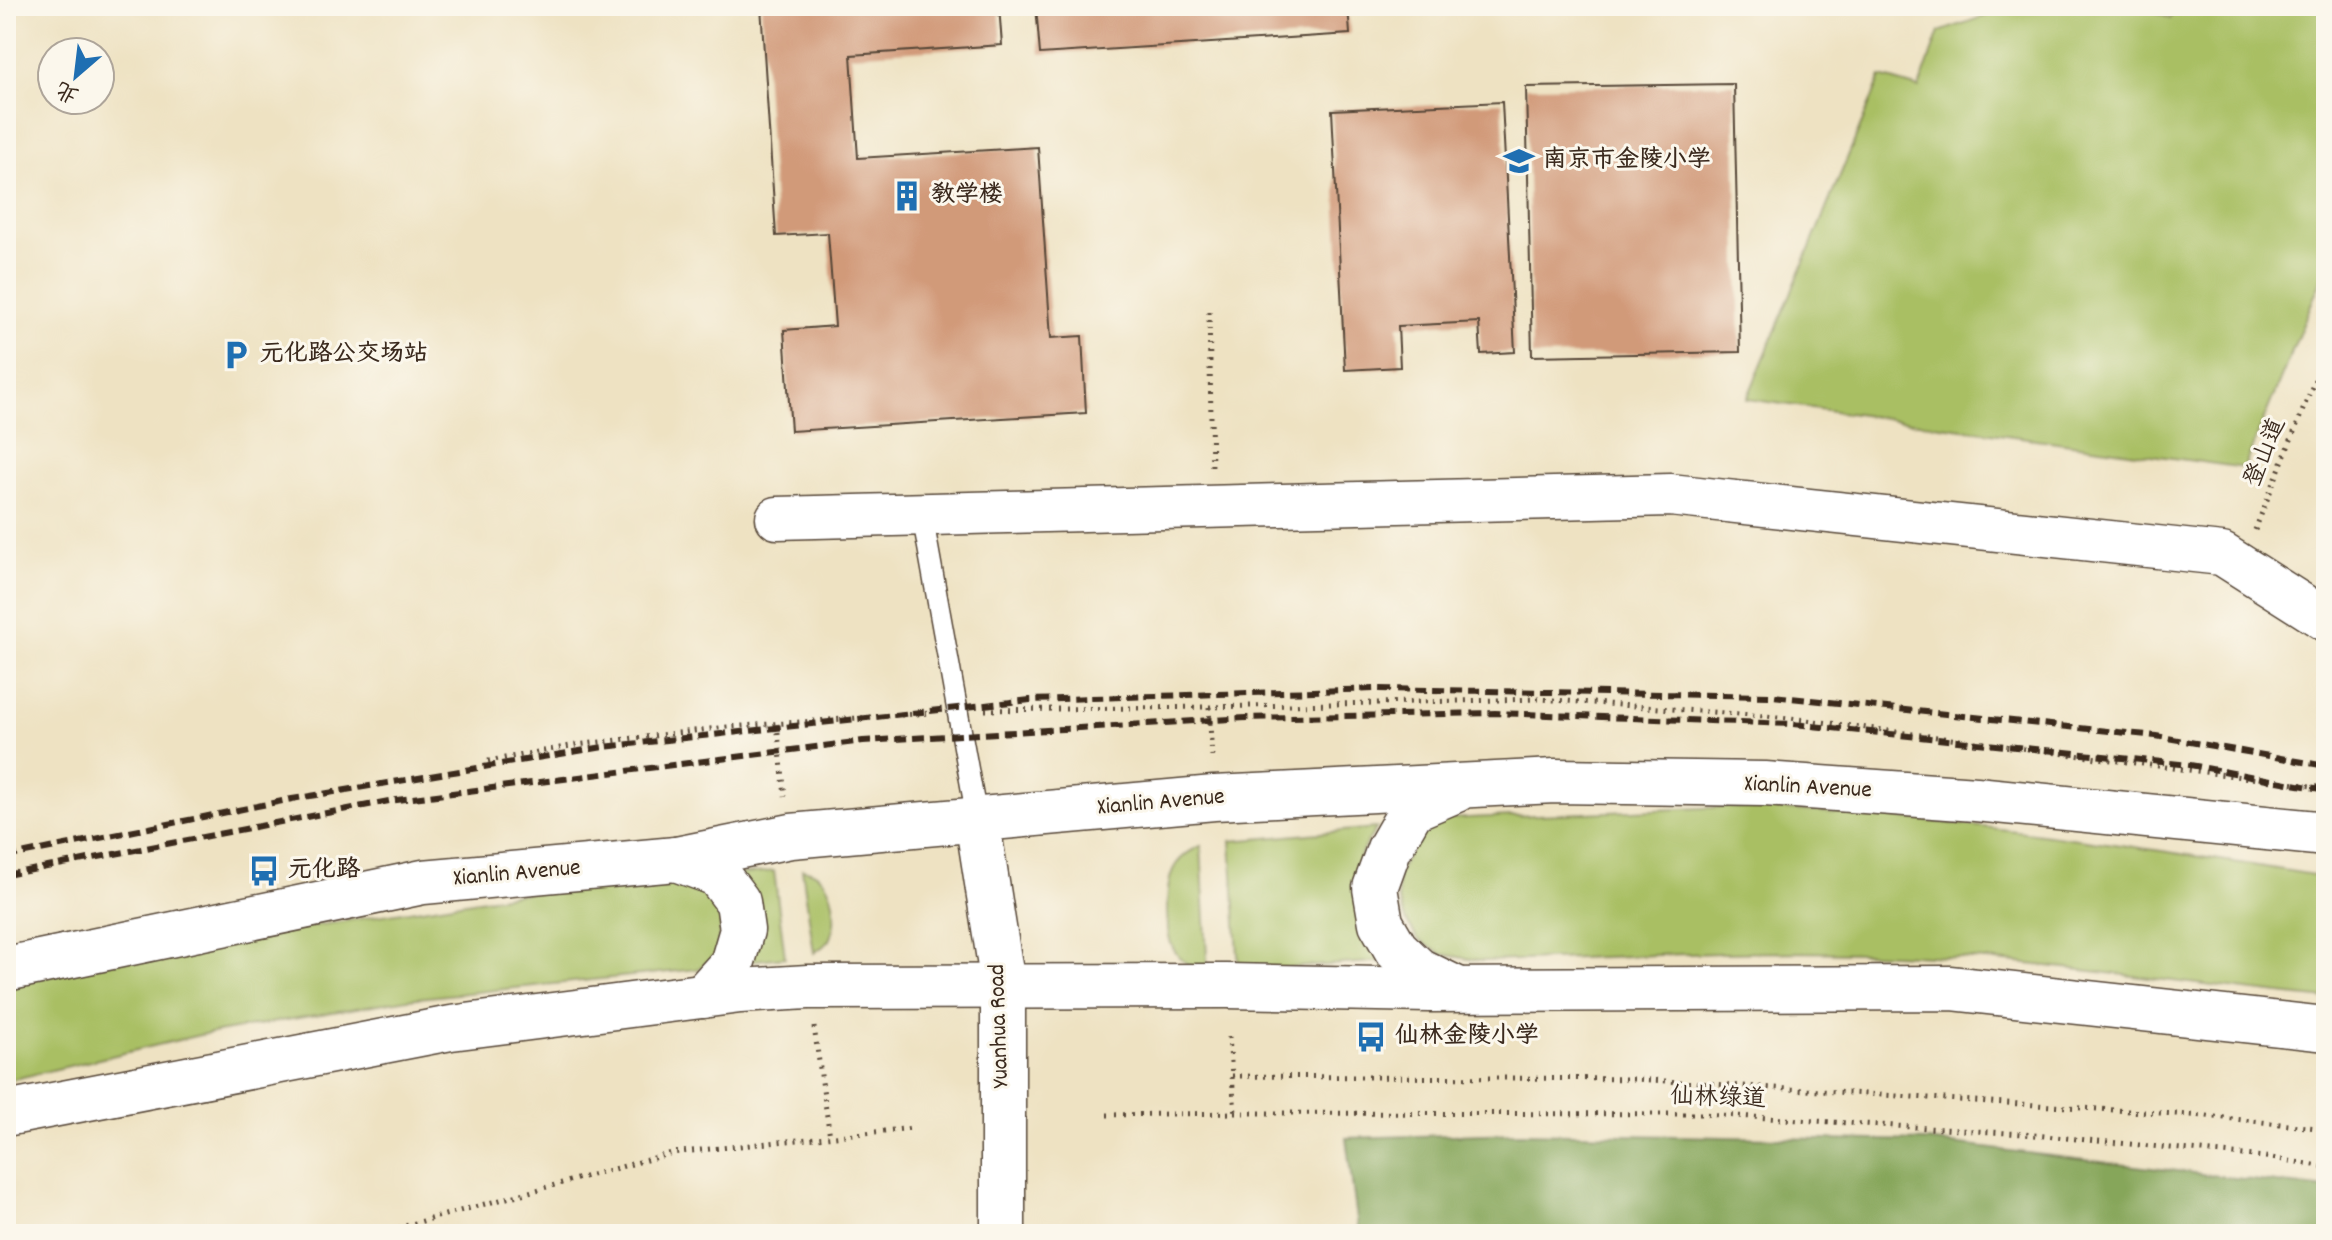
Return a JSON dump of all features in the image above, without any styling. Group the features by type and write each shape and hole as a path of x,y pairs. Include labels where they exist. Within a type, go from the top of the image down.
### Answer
{"main road":[{"name":"Xianlin Avenue","path":"6,969 423,882 676,859 791,836 1214,798 1555,781 1765,784 1976,799 2326,834"},
{"path":"1457,989 1418,970 1396,949 1381,923 1375,888 1389,849 1412,809 1465,786"},
{"name":"Yuanhua Road","path":"977,819 1003,985 1003,1234"},
{"path":"676,859 717,874 738,902 742,930 732,964 703,996"},
{"path":"6,1114 451,1028 740,991 808,987 1951,988 2326,1029"}],"street":[{"path":"777,518 1670,495 2222,554 2326,620"}],"lane":[{"path":"922,514 977,819"}],"path":[{"path":"1209,312 1213,507"},
{"name":"登山道","path":"2222,554 2255,530 2326,352"},
{"path":"488,761 576,745 727,727 956,711 1540,699 1791,718 2326,788"},
{"path":"1209,707 1212,758"},
{"path":"777,724 786,805"},
{"path":"812,1016 830,1137"},
{"path":"1229,1037 1235,1113"},
{"path":"1232,1076 1635,1079 2206,1116 2326,1129"},
{"name":"仙林绿道","path":"1107,1115 1703,1114 2024,1134 2265,1157 2326,1167"},
{"path":"375,1234 672,1153 913,1128"}],"green space":[{"path":"1997,6 2143,6 2170,19 2176,6 2326,6 2326,268 2244,468 1747,399 1881,77 1919,88 1939,32 1994,13"},
{"path":"1726,807 1877,816 2027,832 2326,877 2326,999 2055,967 1892,954 1738,953 1481,961 1441,954 1418,939 1405,919 1398,898 1398,874 1419,832 1445,819"},
{"path":"1377,828 1362,853 1359,874 1363,899 1386,961 1239,971 1231,841"},
{"path":"1201,846 1208,975 1189,965 1174,950 1167,913 1169,881 1176,864"},
{"path":"802,869 822,879 833,904 832,932 827,942 814,953"},
{"path":"774,871 785,957 747,961 736,875"},
{"path":"672,877 709,887 724,906 716,955 698,969 408,999 200,1035 6,1081 6,985 218,941 517,894"},
{"path":"1521,1133 1927,1141 2326,1189 2326,1234 1359,1234 1346,1138"}],"building":[{"name":"教学楼","path":"761,6 999,6 1002,45 851,55 858,158 1038,147 1051,338 1082,336 1086,413 791,431 784,330 835,326 828,233 776,236"},
{"path":"1036,6 1348,6 1350,34 1040,54"},
{"path":"1734,84 1740,352 1532,356 1526,87"},
{"path":"1502,102 1515,352 1481,354 1479,322 1398,326 1400,367 1345,370 1332,110"}],"railway":[{"path":"6,857 292,799 603,747 1030,700 1377,689 1772,696 2156,736 2326,766"},
{"path":"6,875 389,801 863,741 1246,718 1495,713 1793,724 2190,765 2326,790"}],"place":[{"name":"南京市金陵小学","path":"1519,161"},
{"name":"教学楼","path":"907,196"},
{"name":"元化路公交场站","path":"236,355"},
{"name":"元化路","path":"264,871"},
{"name":"仙林金陵小学","path":"1371,1037"}]}
